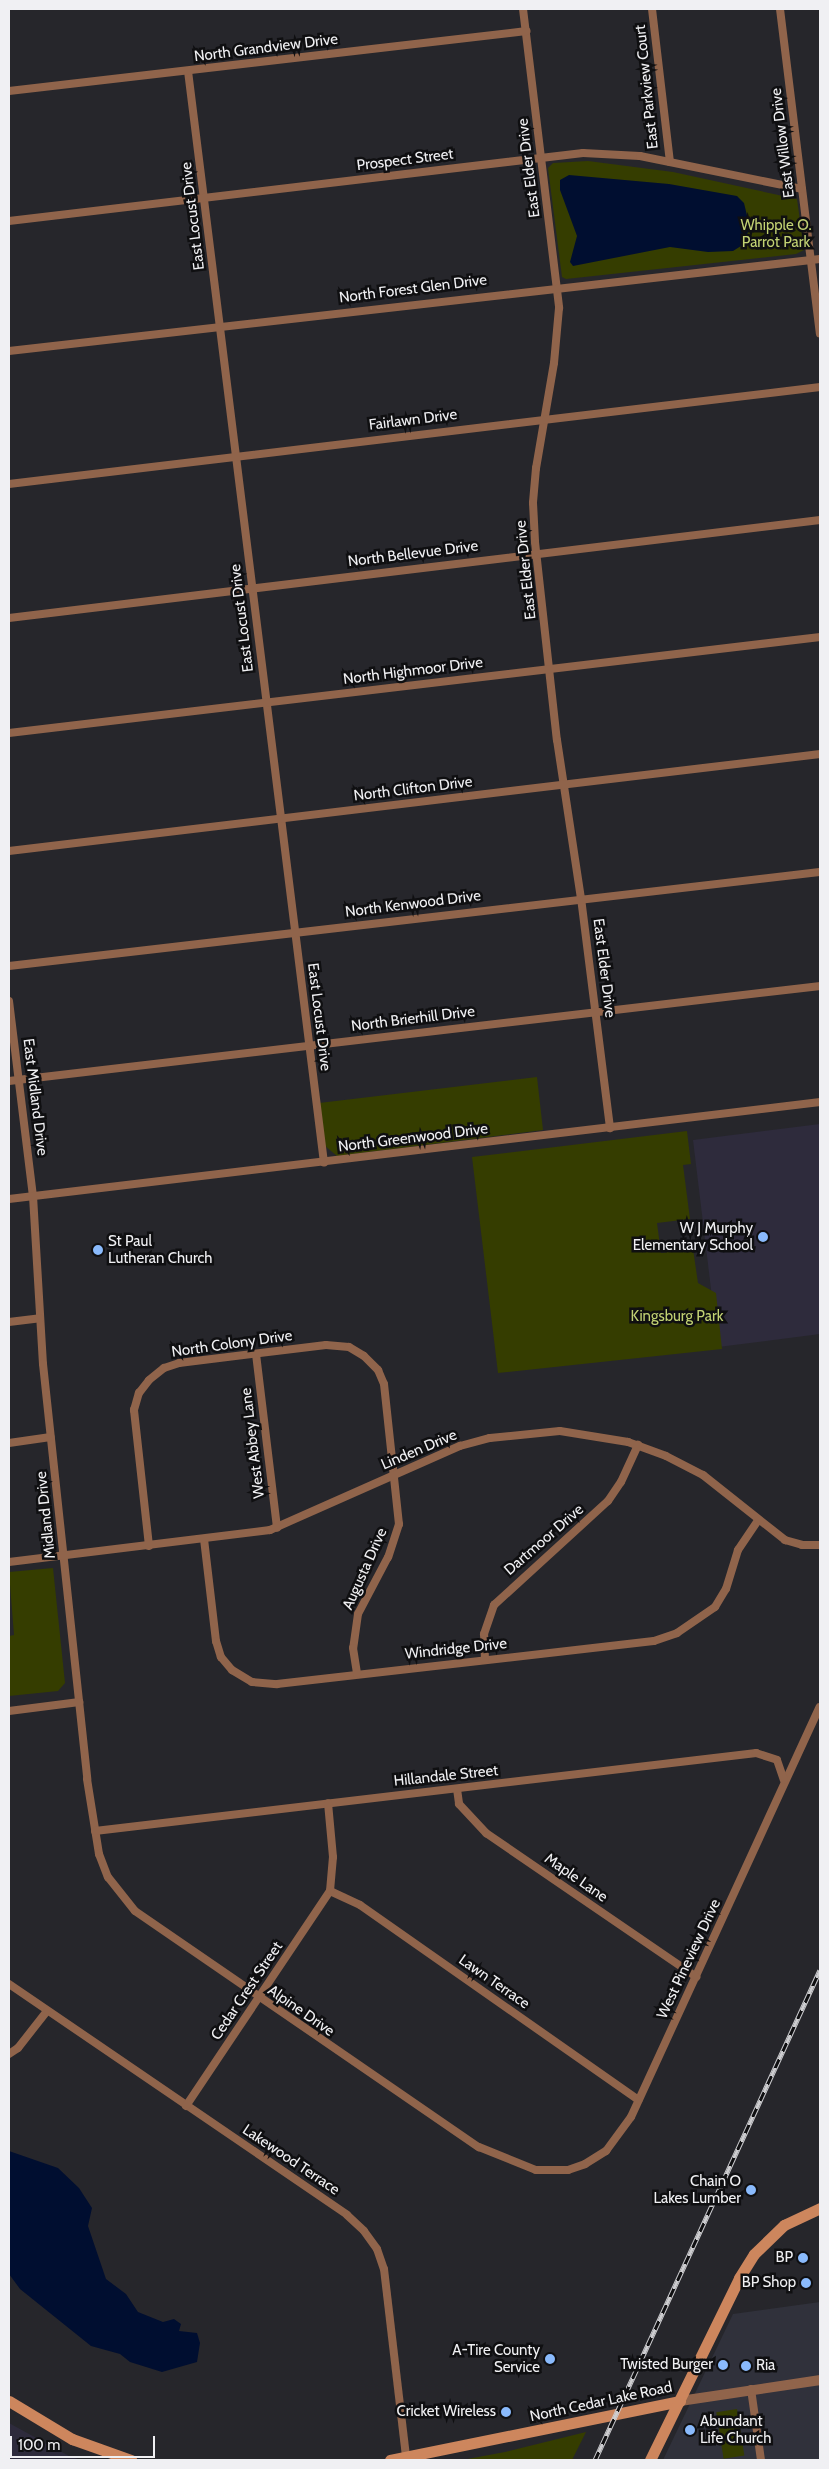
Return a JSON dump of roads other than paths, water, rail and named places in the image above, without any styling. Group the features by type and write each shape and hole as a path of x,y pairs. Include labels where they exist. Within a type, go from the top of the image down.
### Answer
{"main road":[{"path":"650,2460 739,2278 774,2234 820,2208"},
{"path":"801,2218 820,2219"},
{"name":"North Cedar Lake Road","path":"390,2460 406,2457 428,2457 680,2401"},
{"path":"9,2402 72,2439 131,2460"}],"street":[{"name":"East Elder Drive","path":"523,9 559,308 554,363 544,418 533,503 557,740 581,898 610,1128"},
{"name":"East Parkview Court","path":"652,9 670,162"},
{"name":"East Willow Drive","path":"780,9 820,334"},
{"name":"North Grandview Drive","path":"9,91 527,31"},
{"name":"East Locust Drive","path":"188,71 324,1163"},
{"name":"Prospect Street","path":"9,221 541,158 607,153 670,162 802,189"},
{"name":"North Forest Glen Drive","path":"9,351 557,286 820,259"},
{"name":"Fairlawn Drive","path":"9,484 544,418 820,387"},
{"name":"North Bellevue Drive","path":"9,618 252,587 820,520"},
{"name":"North Highmoor Drive","path":"9,734 820,637"},
{"name":"North Clifton Drive","path":"9,851 820,754"},
{"name":"North Kenwood Drive","path":"9,966 581,898 820,872"},
{"name":"North Brierhill Drive","path":"9,1081 820,986"},
{"name":"East Midland Drive","path":"9,1001 33,1196"},
{"name":"North Greenwood Drive","path":"9,1199 324,1163 820,1102"},
{"name":"Midland Drive","path":"33,1196 40,1318 51,1437 79,1702 95,1831"},
{"path":"9,1322 40,1318"},
{"name":"North Colony Drive","path":"149,1546 134,1410 139,1393 164,1368 326,1345 349,1347 364,1356 378,1370 384,1384 395,1475"},
{"name":"West Abbey Lane","path":"256,1354 277,1528"},
{"name":"Linden Drive","path":"9,1562 149,1546 277,1528 460,1446 520,1434 560,1431 597,1435 638,1445 703,1474 784,1540 802,1546 820,1545"},
{"path":"9,1443 51,1437"},
{"name":"Dartmoor Drive","path":"485,1660 484,1634 494,1606 608,1501 621,1482 638,1445"},
{"name":"Augusta Drive","path":"357,1674 353,1648 358,1614 388,1557 399,1524 395,1475"},
{"name":"Windridge Drive","path":"204,1539 216,1641 221,1657 232,1670 252,1682 277,1684 654,1641 677,1633 715,1607 726,1589 738,1550 758,1520"},
{"path":"9,1711 79,1702"},
{"name":"West Pineview Drive","path":"536,2170 568,2170 599,2155 619,2137 639,2100 784,1780 820,1706"},
{"name":"Hillandale Street","path":"95,1831 756,1752 777,1760 784,1780"},
{"name":"Maple Lane","path":"457,1789 459,1804 486,1832 696,1977"},
{"path":"328,1803 333,1857 330,1891"},
{"name":"Alpine Drive","path":"95,1831 108,1877 135,1912 479,2147 536,2170"},
{"name":"Cedar Crest Street","path":"186,2106 330,1891"},
{"name":"Lawn Terrace","path":"330,1891 360,1905 639,2100"},
{"name":"Lakewood Terrace","path":"9,1984 347,2215 364,2231 377,2249 389,2304 406,2457"},
{"path":"9,2054 18,2048 47,2011"},
{"name":"North Cedar Lake Road","path":"680,2401 820,2380"},
{"path":"751,2389 761,2460"}],"water":[{"path":"569,175 669,184 737,196 744,203 750,228 741,246 733,251 708,252 670,247 573,266 570,262 577,236 560,190 560,180"},
{"path":"9,2151 58,2168 79,2188 92,2208 88,2226 106,2279 126,2294 138,2312 163,2322 174,2319 181,2324 179,2331 197,2333 200,2343 197,2362 162,2372 130,2362 120,2354 91,2346 20,2289 9,2274"}],"railway":[{"path":"595,2460 820,1970"}],"place":[{"name":"W J Murphy Elementary School","path":"763,1237"},
{"name":"St Paul Lutheran Church","path":"98,1250"},
{"name":"Chain O Lakes Lumber","path":"751,2190"},
{"name":"BP","path":"803,2258"},
{"name":"BP Shop","path":"806,2283"},
{"name":"A-Tire County Service","path":"550,2359"},
{"name":"Twisted Burger","path":"723,2365"},
{"name":"Ria","path":"746,2366"},
{"name":"Cricket Wireless","path":"506,2412"},
{"name":"Abundant Life Church","path":"690,2430"}],"park label":[{"name":"Whipple O. Parrot Park","path":"776,234"},
{"name":"Kingsburg Park","path":"677,1317"}]}
